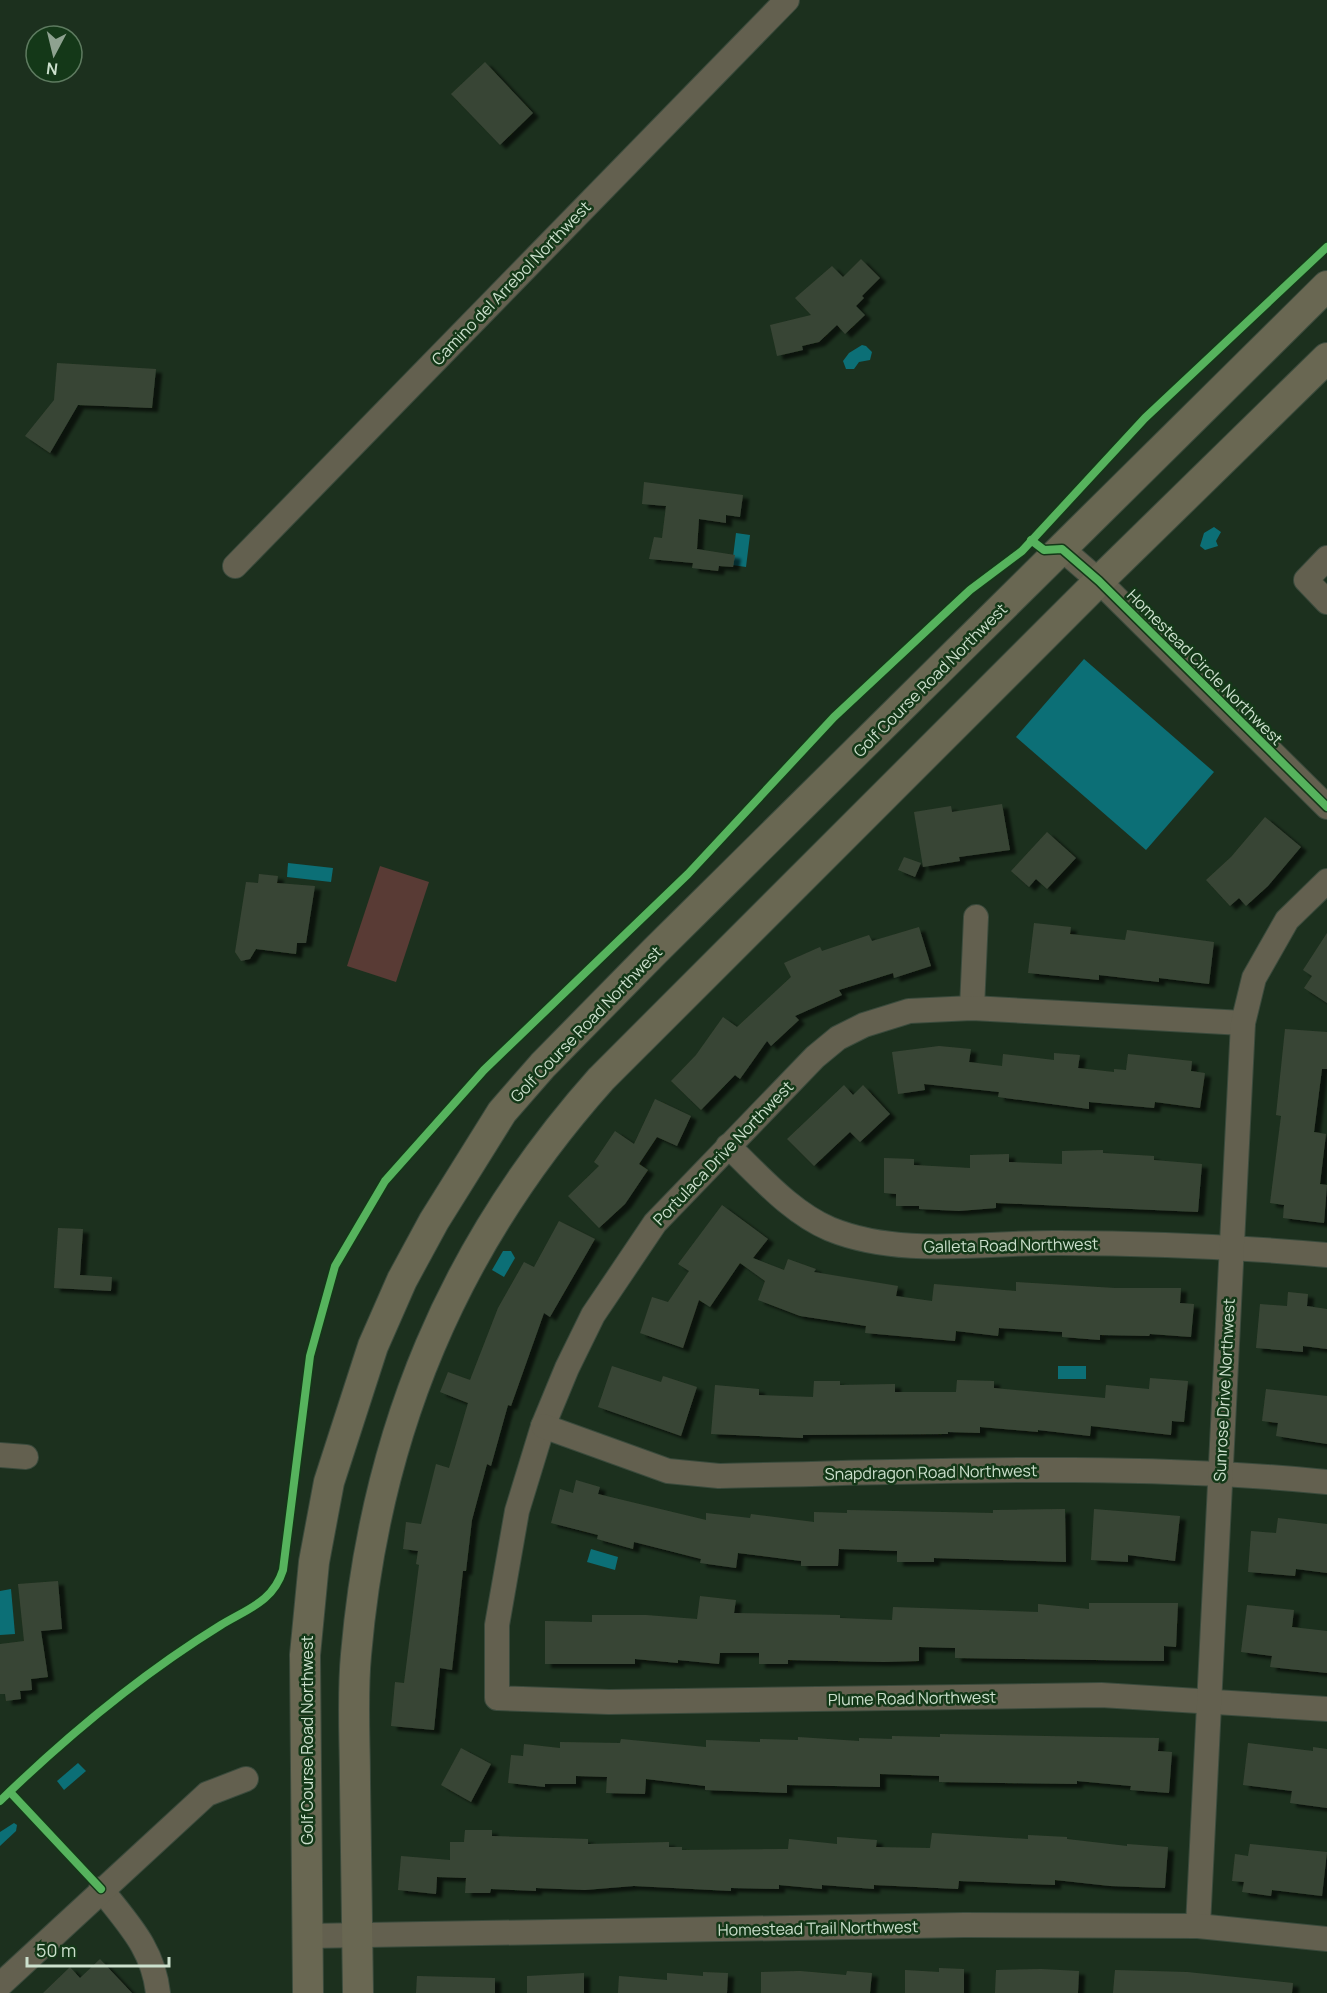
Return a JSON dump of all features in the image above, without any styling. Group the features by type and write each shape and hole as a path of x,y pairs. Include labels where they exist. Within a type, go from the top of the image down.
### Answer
{"main road":[{"name":"Golf Course Road Northwest","path":"308,1993 305,1655 314,1562 329,1482 373,1346 402,1280 434,1221 502,1112 543,1065 655,951 1327,286"},
{"path":"358,1993 356,1657 366,1572 377,1511 406,1404 456,1287 505,1202 576,1107 601,1079 1099,581 1327,358"}],"street":[{"name":"Camino del Arrebol Northwest","path":"235,566 787,0"},
{"name":"Homestead Circle Northwest","path":"1062,549 1099,581 1327,807"},
{"path":"1327,558 1306,580 1327,602"},
{"name":"Sunrose Drive Northwest","path":"1198,1926 1243,1023 1254,978 1287,920 1327,881"},
{"path":"972,1008 976,917"},
{"name":"Portulaca Drive Northwest","path":"497,1698 497,1626 517,1511 543,1426 567,1368 593,1315 655,1223 815,1057 838,1038 864,1025 909,1011 972,1008 1243,1023"},
{"name":"Galleta Road Northwest","path":"728,1146 796,1210 828,1228 860,1239 899,1246 1058,1243 1231,1247 1327,1255"},
{"name":"Snapdragon Road Northwest","path":"543,1426 668,1471 719,1476 1047,1470 1220,1473 1327,1482"},
{"path":"0,1455 26,1457"},
{"name":"Plume Road Northwest","path":"497,1698 609,1702 1101,1695 1327,1709"},
{"path":"0,1985 101,1889 207,1794 246,1779"},
{"path":"101,1889 144,1944 156,1973 158,1993"},
{"name":"Homestead Trail Northwest","path":"308,1936 964,1925 1198,1926 1327,1939"}],"shaded area":[{"path":"380,866 429,882 396,982 347,966"}],"water":[{"path":"862,345 872,352 870,360 859,362 854,369 846,369 843,361 849,353"},
{"path":"1214,527 1221,532 1216,541 1218,546 1205,550 1200,546 1204,533"},
{"path":"736,533 750,535 746,567 732,565"},
{"path":"1084,659 1214,772 1146,850 1016,737"},
{"path":"288,863 333,868 331,882 287,877"},
{"path":"503,1251 511,1251 515,1258 504,1277 492,1270"},
{"path":"1058,1366 1086,1366 1086,1379 1058,1379"},
{"path":"591,1549 618,1557 615,1570 587,1562"},
{"path":"11,1589 15,1634 0,1635 0,1591"},
{"path":"78,1763 86,1771 64,1790 57,1781"},
{"path":"14,1823 17,1825 16,1831 0,1846 0,1832"}],"building":[{"path":"485,62 533,113 500,145 451,94"},
{"path":"861,259 880,278 862,296 864,298 856,306 865,315 845,334 837,325 819,342 802,346 803,350 777,356 770,325 811,315 795,298 832,266 843,277"},
{"path":"57,363 156,369 152,408 78,405 50,453 25,436 54,400"},
{"path":"644,482 743,495 740,517 726,515 726,523 699,519 697,549 735,555 733,567 719,566 718,571 692,568 693,563 649,559 654,537 662,538 666,506 642,504"},
{"path":"1002,804 1010,850 959,857 960,861 923,867 914,812 951,806 952,812"},
{"path":"1265,817 1301,847 1268,886 1246,906 1239,898 1230,906 1206,880 1231,857"},
{"path":"1047,832 1076,858 1047,889 1036,879 1029,887 1011,871"},
{"path":"904,857 921,863 915,877 898,870"},
{"path":"259,874 278,876 277,883 315,886 306,943 297,943 296,954 256,949 250,959 241,961 235,952 246,882 258,883"},
{"path":"1034,923 1071,927 1070,934 1125,940 1127,930 1214,942 1209,984 1159,978 1159,982 1099,975 1099,980 1028,973"},
{"path":"919,927 931,966 894,978 893,973 839,990 842,995 795,1016 799,1020 771,1046 767,1041 740,1079 735,1075 701,1110 671,1081 696,1055 723,1017 737,1027 791,977 784,963 820,947 822,951 869,935 872,941"},
{"path":"1327,933 1327,1003 1304,988 1312,976 1303,970"},
{"path":"1285,1029 1327,1032 1327,1069 1322,1069 1314,1132 1326,1134 1320,1184 1327,1185 1324,1223 1283,1218 1284,1205 1270,1203 1281,1116 1276,1115"},
{"path":"939,1046 971,1049 969,1062 1002,1066 1003,1054 1054,1060 1054,1053 1080,1055 1078,1068 1114,1072 1114,1069 1126,1070 1128,1054 1192,1061 1191,1071 1205,1073 1200,1108 1155,1102 1154,1108 1089,1102 1089,1109 998,1097 999,1092 924,1084 925,1090 898,1094 892,1052"},
{"path":"844,1085 853,1095 863,1085 890,1114 860,1142 850,1132 814,1166 787,1139"},
{"path":"655,1099 691,1116 677,1146 657,1137 639,1164 648,1170 625,1204 599,1228 568,1196 599,1166 594,1162 615,1131 634,1144"},
{"path":"1103,1150 1103,1153 1154,1156 1154,1160 1202,1164 1198,1212 996,1203 996,1208 959,1211 919,1209 919,1206 896,1206 896,1194 884,1193 884,1158 914,1159 914,1165 970,1168 970,1155 1009,1154 1009,1162 1062,1164 1062,1151"},
{"path":"722,1205 768,1239 753,1258 784,1270 788,1259 816,1269 814,1272 898,1286 896,1296 932,1301 934,1284 1016,1291 1016,1282 1115,1288 1181,1288 1180,1303 1194,1304 1191,1337 1150,1334 1149,1336 1100,1335 1100,1340 1062,1337 1062,1332 999,1328 998,1336 956,1331 955,1341 865,1333 866,1326 800,1316 758,1300 765,1281 740,1263 710,1307 699,1300 683,1348 640,1333 652,1297 668,1302 689,1271 678,1264"},
{"path":"559,1221 595,1239 550,1317 544,1313 511,1406 508,1405 491,1466 487,1464 472,1520 466,1571 463,1571 452,1670 440,1668 434,1730 391,1726 395,1682 404,1683 419,1565 416,1564 418,1551 403,1549 406,1522 421,1524 436,1464 449,1468 468,1403 440,1392 448,1372 470,1380 498,1308 524,1262 534,1267"},
{"path":"58,1228 83,1229 80,1275 112,1277 111,1291 54,1288"},
{"path":"1288,1292 1308,1294 1307,1306 1327,1309 1327,1349 1303,1346 1303,1352 1256,1348 1260,1304 1287,1306"},
{"path":"612,1366 661,1382 663,1376 697,1387 681,1436 598,1407"},
{"path":"1150,1378 1188,1381 1184,1422 1172,1421 1171,1435 1091,1426 1090,1436 980,1427 980,1433 803,1435 803,1438 711,1434 715,1385 759,1389 759,1395 813,1397 814,1381 840,1381 840,1385 895,1384 895,1392 956,1392 957,1380 994,1381 994,1388 1105,1398 1106,1385 1149,1389"},
{"path":"1266,1389 1327,1396 1327,1444 1276,1436 1278,1423 1262,1421"},
{"path":"576,1480 600,1487 598,1494 706,1520 706,1513 750,1518 751,1514 814,1522 814,1512 847,1513 847,1510 993,1513 993,1510 1065,1509 1066,1562 934,1558 934,1562 897,1562 897,1551 839,1549 838,1566 801,1566 801,1561 738,1553 736,1568 700,1563 701,1559 634,1542 633,1549 597,1539 598,1535 551,1523 560,1489 573,1493"},
{"path":"1094,1509 1180,1516 1175,1561 1128,1555 1128,1562 1091,1560"},
{"path":"1278,1518 1327,1524 1327,1573 1296,1569 1295,1576 1248,1572 1251,1531 1276,1533"},
{"path":"58,1581 62,1629 41,1631 48,1677 31,1679 32,1690 20,1691 21,1699 6,1701 5,1694 0,1694 0,1644 24,1641 18,1584"},
{"path":"700,1596 736,1600 734,1613 840,1615 840,1618 892,1620 893,1607 1038,1612 1038,1604 1089,1609 1089,1603 1178,1603 1176,1647 1164,1646 1164,1661 955,1658 955,1648 919,1647 919,1661 788,1660 788,1664 759,1664 759,1653 720,1653 719,1664 635,1659 635,1664 545,1664 545,1621 592,1622 592,1615 646,1615 697,1619"},
{"path":"1247,1605 1294,1610 1292,1627 1327,1631 1327,1673 1270,1667 1272,1656 1241,1652"},
{"path":"940,1734 1159,1738 1158,1751 1172,1752 1169,1793 1130,1790 1131,1786 1077,1781 1077,1784 939,1782 939,1776 880,1774 880,1787 787,1785 787,1793 705,1790 705,1786 646,1779 645,1794 606,1793 607,1777 576,1776 576,1784 545,1784 545,1787 508,1783 511,1755 523,1756 524,1744 560,1748 560,1742 620,1743 621,1739 706,1747 706,1740 760,1742 760,1739 798,1740 798,1737 859,1741 859,1738 892,1739 892,1736 940,1737"},
{"path":"1248,1743 1313,1751 1313,1747 1327,1749 1327,1808 1290,1803 1292,1791 1243,1785"},
{"path":"461,1748 491,1764 471,1802 441,1785"},
{"path":"465,1830 492,1830 492,1836 588,1839 588,1844 669,1842 669,1847 682,1847 682,1850 788,1849 789,1839 837,1844 837,1837 877,1840 876,1847 930,1848 932,1833 1028,1839 1028,1835 1067,1837 1067,1839 1127,1846 1127,1844 1168,1847 1165,1888 1110,1886 1055,1880 1055,1885 959,1881 958,1889 874,1885 874,1889 822,1885 822,1889 779,1885 779,1889 731,1888 731,1891 634,1886 585,1890 491,1889 490,1893 465,1893 466,1878 437,1877 436,1894 398,1890 401,1856 450,1860 450,1842 464,1842"},
{"path":"1250,1844 1327,1852 1322,1896 1272,1890 1271,1896 1242,1892 1244,1882 1232,1881 1235,1854 1248,1856"},
{"path":"100,1959 132,1993 43,1993 70,1967 80,1978"},
{"path":"939,1968 964,1969 964,1993 905,1993 905,1970 939,1972"},
{"path":"996,1970 1079,1971 1078,1993 995,1993"},
{"path":"1115,1970 1187,1972 1293,1983 1292,1993 1113,1993"},
{"path":"800,1971 846,1975 847,1971 872,1973 870,1993 761,1993 761,1972"},
{"path":"703,1972 728,1973 727,1993 618,1993 619,1976 667,1980 667,1973 703,1976"},
{"path":"584,1973 584,1993 527,1993 527,1976"},
{"path":"417,1976 495,1978 495,1993 416,1993"}],"cycle path":[{"path":"0,1801 52,1753 133,1685 191,1644 258,1604 279,1581 283,1570 310,1356 335,1266 385,1181 484,1070 688,874 834,717 970,590 1022,551 1145,418 1327,247"},
{"path":"1031,540 1044,550 1062,549 1099,581 1327,807"},
{"path":"10,1792 101,1889"}]}
